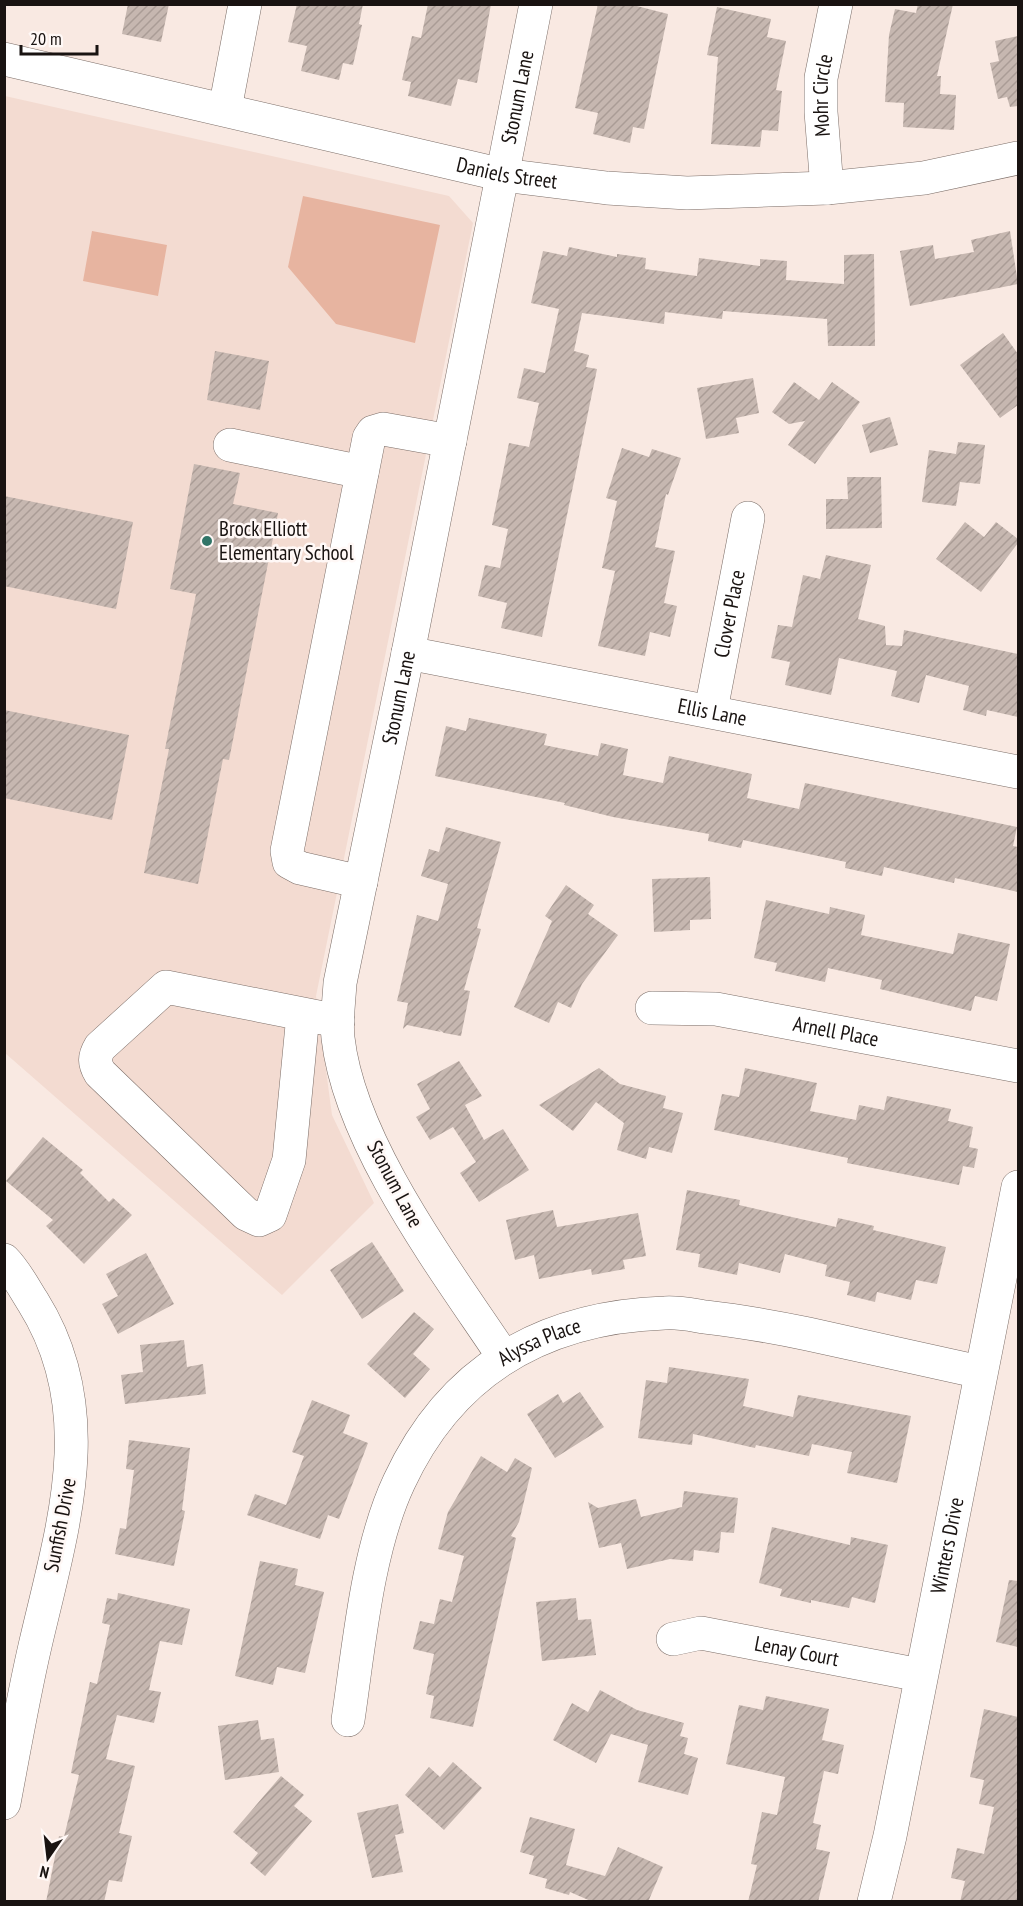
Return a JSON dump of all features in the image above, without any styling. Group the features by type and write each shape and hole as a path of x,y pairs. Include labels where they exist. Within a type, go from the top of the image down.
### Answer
{"street":[{"path":"225,109 245,4"},
{"name":"Stonum Lane","path":"503,1356 417,1227 376,1154 348,1086 338,1037 338,1021 340,983 408,653 536,4"},
{"name":"Mohr Circle","path":"827,188 821,112 821,78 836,4"},
{"name":"Daniels Street","path":"4,59 503,175 607,188 687,193 827,188 924,178 1018,158"},
{"path":"361,882 300,868 289,862 287,851 362,472 369,438 373,432 383,429 450,441"},
{"path":"230,445 362,472"},
{"name":"Clover Place","path":"711,710 748,518"},
{"name":"Ellis Lane","path":"408,653 711,710 1018,772"},
{"path":"303,1015 289,1160 270,1215 259,1220 246,1214 100,1073 95,1064 95,1055 100,1047 166,987 338,1021"},
{"name":"Arnell Place","path":"652,1008 716,1009 1018,1066"},
{"name":"Winters Drive","path":"874,1902 1018,1187"},
{"name":"Sunfish Drive","path":"4,1260 48,1326 67,1378 71,1406 72,1460 63,1522 15,1684 4,1803"},
{"name":"Alyssa Place","path":"348,1720 366,1598 398,1484 423,1436 454,1398 503,1356 541,1338 603,1318 667,1313 756,1323 980,1372"},
{"name":"Lenay Court","path":"673,1639 701,1633 920,1676"}],"shaded area":[{"name":"Brock Elliott Elementary School","path":"5,96 449,196 473,223 316,996 332,1115 374,1203 282,1295 5,1053"},
{"path":"303,196 440,225 415,343 336,324 288,267"},
{"path":"92,231 167,245 158,296 83,281"}],"building":[{"path":"128,4 169,4 161,42 122,34"},
{"path":"297,4 363,4 359,24 362,25 353,65 343,63 339,80 301,71 307,46 288,42"},
{"path":"428,4 491,4 477,83 458,79 451,106 408,96 411,82 402,80 412,36 421,38"},
{"path":"598,4 629,4 668,14 644,129 633,127 630,143 593,134 598,113 575,108"},
{"path":"918,4 953,4 937,76 941,76 940,94 956,95 954,130 903,127 904,103 885,102 889,35 895,9 916,13"},
{"path":"717,7 771,19 767,37 786,41 776,90 782,91 778,131 762,130 760,147 711,144 718,57 707,55"},
{"path":"1018,36 1018,106 1010,107 1007,97 998,99 990,63 999,61 995,41"},
{"path":"1010,231 1018,284 910,306 900,251 933,245 935,259 974,252 971,240"},
{"path":"569,247 617,257 617,254 646,258 645,269 697,276 699,258 760,266 760,259 787,261 786,280 844,284 844,255 874,254 875,346 828,346 827,319 723,311 722,319 665,312 664,324 582,313 574,351 589,355 586,367 597,369 542,637 501,628 507,603 478,596 485,565 500,568 508,529 492,525 509,443 529,447 539,403 517,398 524,368 545,373 559,309 531,303 543,251 567,256"},
{"path":"1003,333 1018,354 1018,405 1000,418 960,365"},
{"path":"215,351 269,361 260,410 207,400"},
{"path":"753,378 759,413 736,418 739,433 706,439 697,388"},
{"path":"794,382 819,400 832,382 860,402 815,464 788,445 805,421 789,424 772,412"},
{"path":"890,417 898,445 870,453 862,425"},
{"path":"958,442 985,445 980,484 960,482 956,506 922,502 929,450 956,454"},
{"path":"622,448 649,457 652,449 681,458 668,495 666,494 655,547 675,551 664,603 677,606 670,637 650,632 645,656 598,646 615,571 602,568 617,501 606,498"},
{"path":"194,464 240,473 233,504 278,513 229,760 223,759 198,884 144,873 169,749 165,749 196,594 170,589"},
{"path":"847,477 881,477 882,528 826,529 826,499 848,499"},
{"path":"4,496 133,522 116,609 4,586"},
{"path":"965,522 984,537 996,522 1018,539 1018,543 981,592 936,559"},
{"path":"826,555 871,565 858,619 885,626 886,645 902,646 904,630 1018,654 1018,717 987,710 986,716 963,710 969,686 926,675 919,703 891,696 897,671 839,658 831,695 785,685 790,662 771,658 778,625 792,627 803,575 820,579"},
{"path":"4,710 129,735 112,820 4,798"},
{"path":"469,718 547,734 544,745 598,756 601,743 628,749 623,775 663,783 669,756 752,774 747,798 799,809 805,783 1017,827 1013,846 1018,847 1018,892 955,878 954,883 884,867 882,876 845,868 846,862 743,840 741,848 708,841 709,834 613,817 564,805 565,803 435,776 446,726 466,731"},
{"path":"446,827 501,842 477,928 481,929 464,990 470,991 461,1036 444,1033 438,1029 441,1032 407,1025 403,1029 408,1003 397,1001 417,915 438,921 448,884 421,876 429,849 439,852"},
{"path":"710,877 711,919 690,920 690,930 654,932 652,879"},
{"path":"566,885 594,905 588,914 618,935 582,984 571,1008 558,1002 549,1023 514,1007 552,921 545,916"},
{"path":"766,900 829,914 830,907 865,915 861,935 953,954 958,933 1010,944 997,1001 975,996 971,1011 880,989 882,980 828,968 825,982 775,971 777,963 754,958"},
{"path":"459,1061 482,1096 465,1105 484,1140 503,1129 529,1170 479,1202 460,1173 476,1162 453,1127 430,1140 416,1117 430,1109 417,1084"},
{"path":"599,1068 620,1084 666,1096 663,1108 683,1113 672,1153 649,1147 646,1159 617,1150 624,1123 596,1102 573,1131 539,1105"},
{"path":"745,1068 817,1083 810,1111 856,1120 859,1105 884,1110 887,1096 951,1109 948,1121 973,1127 969,1147 978,1149 974,1168 963,1166 959,1185 847,1163 848,1158 714,1130 722,1094 739,1097"},
{"path":"43,1137 83,1170 80,1173 109,1202 113,1198 132,1215 84,1264 46,1226 53,1220 6,1181"},
{"path":"687,1190 740,1200 739,1205 836,1227 838,1218 874,1226 873,1230 946,1247 937,1284 916,1280 911,1300 877,1292 875,1302 847,1295 850,1282 825,1276 827,1265 785,1254 780,1273 739,1263 737,1275 698,1267 700,1254 676,1250"},
{"path":"553,1210 557,1227 638,1213 646,1256 623,1260 625,1269 592,1275 591,1269 539,1279 534,1255 515,1260 506,1220"},
{"path":"372,1242 404,1291 362,1319 330,1270"},
{"path":"146,1253 174,1304 118,1334 102,1304 118,1296 106,1274"},
{"path":"414,1312 434,1329 413,1354 430,1369 405,1398 367,1364"},
{"path":"184,1340 187,1367 203,1364 206,1394 125,1404 121,1375 143,1372 140,1345"},
{"path":"669,1367 749,1379 743,1406 793,1417 798,1395 911,1416 897,1483 847,1473 852,1452 812,1444 809,1456 756,1445 755,1448 693,1434 692,1445 638,1438 646,1380 667,1383"},
{"path":"580,1392 604,1427 555,1458 527,1414 558,1394 563,1403"},
{"path":"312,1400 350,1415 343,1433 368,1443 339,1519 328,1515 320,1539 247,1515 255,1494 286,1505 304,1456 292,1452"},
{"path":"129,1440 190,1448 182,1510 185,1511 174,1566 115,1554 120,1528 126,1529 134,1470 126,1469"},
{"path":"481,1456 507,1472 515,1458 532,1468 519,1522 511,1536 516,1538 473,1727 430,1718 434,1696 426,1694 434,1654 413,1649 420,1621 434,1624 440,1599 452,1602 464,1556 438,1549 448,1512"},
{"path":"684,1491 738,1498 734,1533 721,1532 719,1553 694,1550 693,1561 670,1559 627,1569 621,1543 599,1548 588,1502 598,1508 636,1499 641,1517 682,1507"},
{"path":"772,1527 850,1545 851,1537 888,1545 875,1603 852,1597 849,1608 811,1600 811,1603 780,1596 782,1589 759,1583"},
{"path":"260,1561 298,1569 295,1585 324,1592 305,1673 277,1667 273,1685 235,1676"},
{"path":"1009,1580 1018,1581 1018,1647 996,1642"},
{"path":"118,1593 190,1609 182,1645 160,1641 149,1690 161,1692 154,1723 117,1715 106,1759 135,1766 119,1833 132,1836 122,1882 109,1880 104,1902 46,1902 59,1836 64,1837 79,1775 71,1773 90,1682 97,1684 110,1625 102,1623 107,1598 117,1600"},
{"path":"576,1598 578,1620 591,1619 596,1655 542,1661 536,1602"},
{"path":"600,1690 637,1710 684,1723 680,1736 688,1738 684,1754 698,1758 688,1795 638,1782 648,1745 611,1734 596,1763 553,1740 572,1703 588,1712"},
{"path":"766,1696 829,1709 822,1740 844,1745 838,1774 824,1771 813,1823 821,1825 816,1849 830,1852 818,1902 748,1902 757,1865 751,1864 762,1812 777,1815 785,1777 726,1764 739,1705 763,1710"},
{"path":"984,1709 1018,1717 1018,1902 960,1902 965,1881 951,1878 957,1848 984,1854 994,1807 979,1804 984,1780 970,1777"},
{"path":"258,1720 261,1740 274,1738 279,1772 225,1780 218,1726"},
{"path":"453,1762 482,1788 444,1830 405,1795 429,1767 440,1777"},
{"path":"281,1776 304,1795 294,1806 312,1821 265,1876 250,1863 258,1853 233,1832"},
{"path":"398,1804 404,1833 395,1835 403,1872 372,1878 357,1813"},
{"path":"530,1817 575,1829 566,1865 605,1876 618,1847 663,1867 648,1902 593,1902 570,1892 569,1895 545,1888 547,1879 529,1874 534,1856 520,1852"}],"place":[{"name":"Brock Elliott Elementary School","path":"207,541"}]}
